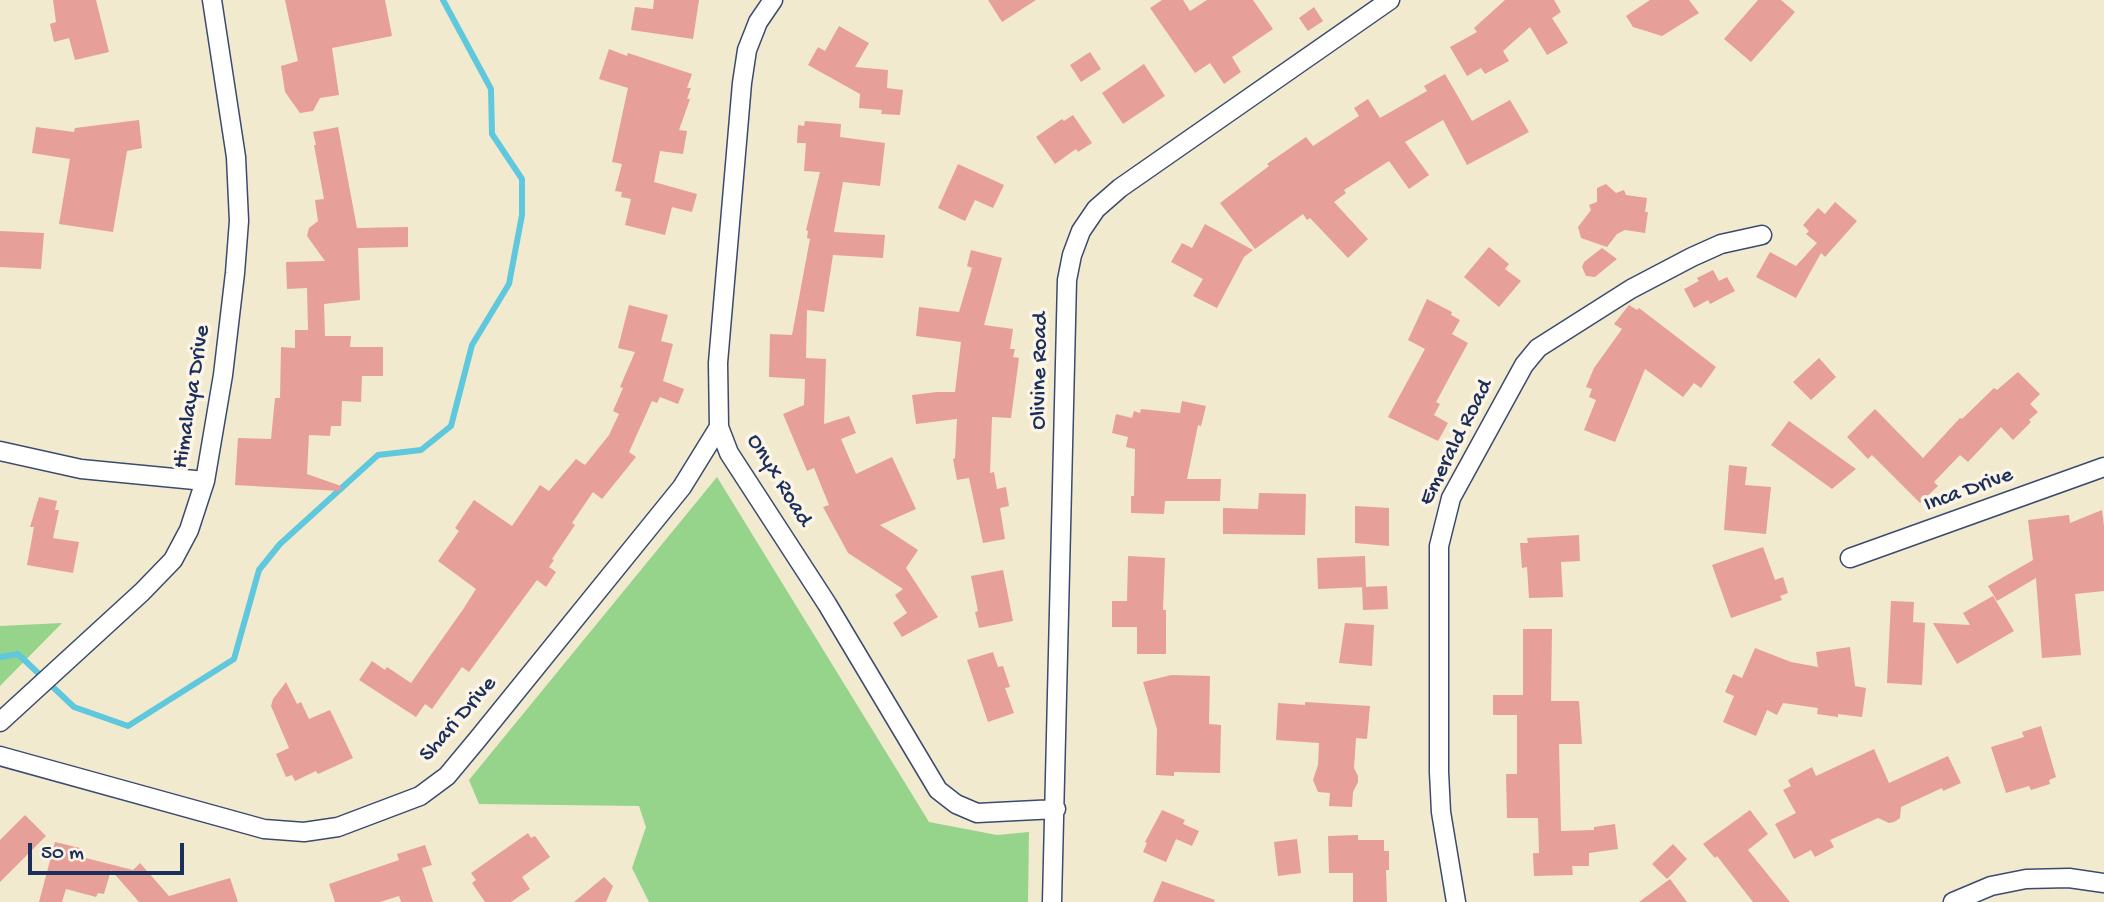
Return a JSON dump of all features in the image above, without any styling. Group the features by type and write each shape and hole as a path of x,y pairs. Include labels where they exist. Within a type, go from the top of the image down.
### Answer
{"street":[{"name":"Himalaya Drive","path":"0,722 142,592 173,560 190,530 205,481 223,375 239,220 236,157 212,0"},
{"name":"Onyx Road","path":"773,0 758,22 747,50 742,83 718,363 719,427 729,453 827,604 938,790 956,804 977,813 1056,809"},
{"name":"Olivine Road","path":"1052,902 1067,281 1072,255 1081,231 1096,209 1121,188 1390,0"},
{"name":"Emerald Road","path":"1455,902 1441,812 1439,772 1439,546 1451,498 1524,365 1538,348 1631,289 1692,257 1721,244 1762,235"},
{"name":"Shari Drive","path":"0,756 264,830 304,832 338,827 420,796 447,776 477,740 682,487 719,427"},
{"path":"0,451 81,469 205,481"},
{"name":"Inca Drive","path":"1850,558 2104,467"},
{"path":"1953,902 1991,886 2026,879 2069,878 2104,883"}],"green space":[{"path":"717,477 929,822 997,835 1029,832 1028,902 649,902 632,868 646,827 639,806 479,804 469,780"},
{"path":"62,623 0,686 0,626"}],"building":[{"path":"53,0 96,0 109,52 75,60 69,38 54,42 50,24 56,22"},
{"path":"285,0 385,0 392,36 332,48 339,95 320,98 313,111 300,113 285,92 281,66 298,61"},
{"path":"654,0 699,0 693,39 631,30 635,7 653,9"},
{"path":"988,0 1036,0 1002,22"},
{"path":"1162,0 1183,0 1190,11 1207,0 1253,0 1273,29 1232,57 1241,72 1224,84 1210,63 1195,73 1150,8"},
{"path":"1505,0 1554,0 1561,12 1552,18 1568,43 1547,55 1530,27 1503,51 1509,61 1485,74 1481,68 1467,76 1450,47 1477,32 1474,28"},
{"path":"1650,0 1689,0 1699,13 1662,36 1633,27 1626,16"},
{"path":"1758,0 1781,0 1795,12 1751,62 1724,39"},
{"path":"1314,7 1323,21 1308,31 1299,18"},
{"path":"839,26 869,43 855,67 888,70 887,88 903,90 900,115 881,114 882,110 859,108 860,94 808,65 818,47 825,51"},
{"path":"609,49 692,74 687,88 691,88 687,99 690,99 679,130 687,131 683,154 660,151 654,182 697,194 692,212 672,207 665,235 625,225 631,199 621,197 622,192 615,191 622,164 612,162 628,88 599,79"},
{"path":"1090,52 1101,69 1081,82 1070,65"},
{"path":"1144,64 1165,96 1123,124 1102,93"},
{"path":"1445,74 1472,121 1510,100 1529,132 1467,165 1443,120 1405,142 1429,175 1409,189 1389,161 1344,190 1346,193 1334,202 1368,239 1348,258 1303,214 1255,249 1220,203 1269,166 1267,164 1306,137 1313,146 1359,116 1354,108 1368,99 1380,118 1427,91 1424,86"},
{"path":"1073,115 1092,143 1078,152 1076,149 1055,164 1036,137 1062,119 1064,121"},
{"path":"139,120 142,148 127,151 113,232 59,224 70,159 32,153 36,127 74,132 75,128"},
{"path":"805,121 841,124 840,137 885,143 880,186 843,182 834,232 885,235 883,258 833,255 824,312 807,310 806,358 826,359 824,424 849,416 856,433 841,439 856,474 892,457 916,509 880,525 918,550 906,568 938,617 902,637 893,623 907,613 895,595 903,589 848,553 823,507 829,505 814,468 807,471 783,414 804,405 805,379 769,377 770,334 792,335 810,239 807,238 806,230 820,172 804,171 806,143 797,143 798,125 804,126"},
{"path":"338,127 357,228 408,227 408,247 358,248 360,300 324,304 325,336 351,336 350,347 383,347 383,376 362,376 361,402 342,401 341,426 331,426 330,436 309,435 307,474 341,486 340,491 235,485 238,438 271,439 275,398 280,398 281,347 295,348 295,330 308,330 307,288 287,289 286,262 325,261 307,236 309,228 318,221 315,200 324,199 313,132"},
{"path":"958,164 1004,185 993,208 975,200 965,221 938,208"},
{"path":"1606,184 1616,193 1624,190 1626,195 1647,198 1645,212 1648,212 1645,233 1625,230 1617,234 1607,247 1581,238 1578,227 1591,210 1589,205 1597,202 1597,188"},
{"path":"1835,202 1857,221 1825,257 1821,253 1796,298 1756,277 1770,252 1796,266 1817,243 1806,234 1809,231 1803,225 1818,208 1825,214"},
{"path":"1205,224 1253,250 1244,257 1217,308 1193,296 1203,279 1171,262 1182,243 1192,248"},
{"path":"0,231 44,233 41,269 0,267"},
{"path":"1489,247 1509,264 1505,269 1521,281 1499,307 1464,277"},
{"path":"1602,248 1617,259 1595,277 1586,276 1582,267 1584,262"},
{"path":"971,250 1002,258 984,325 1013,329 1010,349 1015,349 1013,357 1019,358 1011,418 992,417 990,473 994,472 997,489 1006,487 1009,506 1000,508 1005,539 983,543 969,478 957,480 953,459 957,419 916,424 912,395 955,392 961,342 916,336 919,307 959,312 972,268 967,266"},
{"path":"1713,270 1719,281 1727,277 1735,291 1710,304 1708,300 1694,308 1684,289"},
{"path":"1427,299 1452,312 1451,315 1460,320 1452,334 1468,343 1436,402 1440,404 1434,415 1448,423 1438,441 1388,417 1425,349 1408,340"},
{"path":"629,305 668,315 661,341 673,344 663,381 684,389 678,404 660,397 657,403 652,401 629,452 636,457 602,499 593,492 552,559 554,560 549,567 556,572 546,587 537,580 469,672 462,667 432,709 425,704 416,717 359,680 372,661 385,670 387,667 411,683 464,608 476,589 438,561 459,531 455,528 474,500 512,526 540,485 549,491 576,459 585,465 609,435 619,414 613,411 623,388 620,387 635,352 618,348"},
{"path":"1629,305 1637,310 1639,308 1716,367 1701,388 1694,383 1683,397 1645,369 1615,442 1584,430 1596,400 1589,397 1592,389 1586,387 1594,368 1622,329 1614,324"},
{"path":"1819,358 1836,377 1811,400 1793,382"},
{"path":"2018,372 2040,394 2030,404 2038,412 2029,420 2031,422 2013,440 2001,427 1968,462 1960,455 1934,482 1938,486 1920,503 1872,455 1868,459 1847,437 1875,409 1923,458 1960,418 1994,388 1997,390"},
{"path":"1182,401 1206,406 1201,426 1198,425 1187,479 1221,479 1220,501 1165,501 1164,514 1131,513 1135,449 1126,447 1128,437 1112,433 1116,414 1132,418 1134,411 1140,413 1141,409 1180,413"},
{"path":"1789,421 1856,469 1832,489 1771,445"},
{"path":"1729,465 1747,467 1745,485 1771,487 1766,534 1724,530"},
{"path":"1259,493 1306,494 1305,535 1223,534 1223,508 1258,509"},
{"path":"39,497 57,501 55,510 59,510 53,538 79,542 73,573 27,565 34,527 30,527"},
{"path":"1355,506 1389,508 1389,546 1355,543"},
{"path":"2102,510 2104,591 2075,594 2081,655 2042,658 2036,578 1997,601 1988,586 2033,560 2028,520 2069,515 2070,523"},
{"path":"1579,535 1580,561 1561,562 1563,597 1529,598 1527,567 1522,568 1520,543 1528,543 1527,538"},
{"path":"1763,547 1775,580 1783,577 1788,593 1780,596 1782,600 1731,618 1712,565"},
{"path":"1128,556 1165,558 1163,610 1166,610 1166,654 1137,654 1137,627 1112,627 1112,601 1127,601"},
{"path":"1365,556 1366,587 1318,589 1317,558"},
{"path":"1003,570 1013,621 979,628 971,576"},
{"path":"1387,586 1388,609 1363,610 1362,587"},
{"path":"1993,596 2014,631 1957,664 1933,623 1970,625 1963,613"},
{"path":"1891,601 1914,602 1913,622 1925,623 1922,685 1887,683"},
{"path":"1345,623 1374,625 1372,666 1339,663"},
{"path":"1523,629 1552,629 1551,701 1579,701 1582,744 1559,744 1561,831 1594,830 1594,827 1615,824 1618,849 1589,853 1589,866 1572,866 1573,875 1534,876 1533,853 1539,853 1538,818 1507,818 1506,774 1517,774 1517,715 1493,715 1493,695 1523,695"},
{"path":"1850,647 1855,686 1866,688 1862,717 1817,714 1818,708 1783,703 1777,715 1767,710 1756,736 1723,722 1734,696 1725,692 1733,674 1742,678 1755,648 1791,662 1818,667 1816,652"},
{"path":"993,652 998,667 1003,666 1010,687 1005,688 1014,713 988,722 967,660"},
{"path":"1171,675 1210,676 1209,724 1221,725 1220,773 1174,772 1174,776 1156,775 1157,729 1143,682"},
{"path":"286,682 297,704 301,702 309,719 330,710 353,758 295,781 292,775 286,777 276,754 289,748 271,706"},
{"path":"1305,702 1370,706 1367,739 1356,738 1354,768 1358,782 1353,792 1352,807 1329,806 1330,793 1318,792 1313,780 1318,765 1319,743 1276,740 1278,703 1305,705"},
{"path":"2041,726 2056,777 2049,780 2050,784 2031,790 2029,786 2006,793 1991,747 2024,737 2022,732"},
{"path":"1874,749 1889,783 1948,756 1961,783 1943,791 1942,788 1901,807 1900,818 1894,822 1889,823 1878,818 1830,840 1834,847 1815,857 1811,850 1794,859 1775,824 1796,813 1783,790 1791,786 1788,780 1812,767 1816,776"},
{"path":"1162,810 1185,820 1183,824 1199,831 1192,846 1176,839 1166,862 1143,852 1147,843 1145,842"},
{"path":"1750,810 1768,834 1748,850 1790,902 1753,902 1717,856 1715,858 1703,844"},
{"path":"25,815 46,836 0,882 0,840"},
{"path":"528,833 531,838 535,836 550,857 522,877 530,889 511,902 485,902 472,883 476,880 471,873"},
{"path":"1358,835 1358,840 1384,840 1384,851 1389,851 1389,870 1386,870 1387,902 1353,902 1353,873 1329,873 1328,836"},
{"path":"1297,839 1301,873 1278,876 1274,842"},
{"path":"55,842 80,848 78,856 133,870 140,863 169,896 230,878 238,902 139,902 111,870 104,894 98,893 96,897 66,889 62,902 39,902"},
{"path":"1673,844 1687,859 1667,879 1652,864"},
{"path":"425,845 432,865 422,868 433,902 401,902 399,896 380,902 335,902 329,884 399,860 397,854"},
{"path":"604,877 613,886 606,902 574,902"},
{"path":"1670,879 1687,902 1639,902"},
{"path":"1162,881 1215,900 1153,902"}],"waterway":[{"path":"0,657 18,654 74,707 128,726 234,659 259,570 280,544 378,455 421,450 451,426 472,345 509,284 522,215 522,179 492,134 491,89 443,0"}]}
